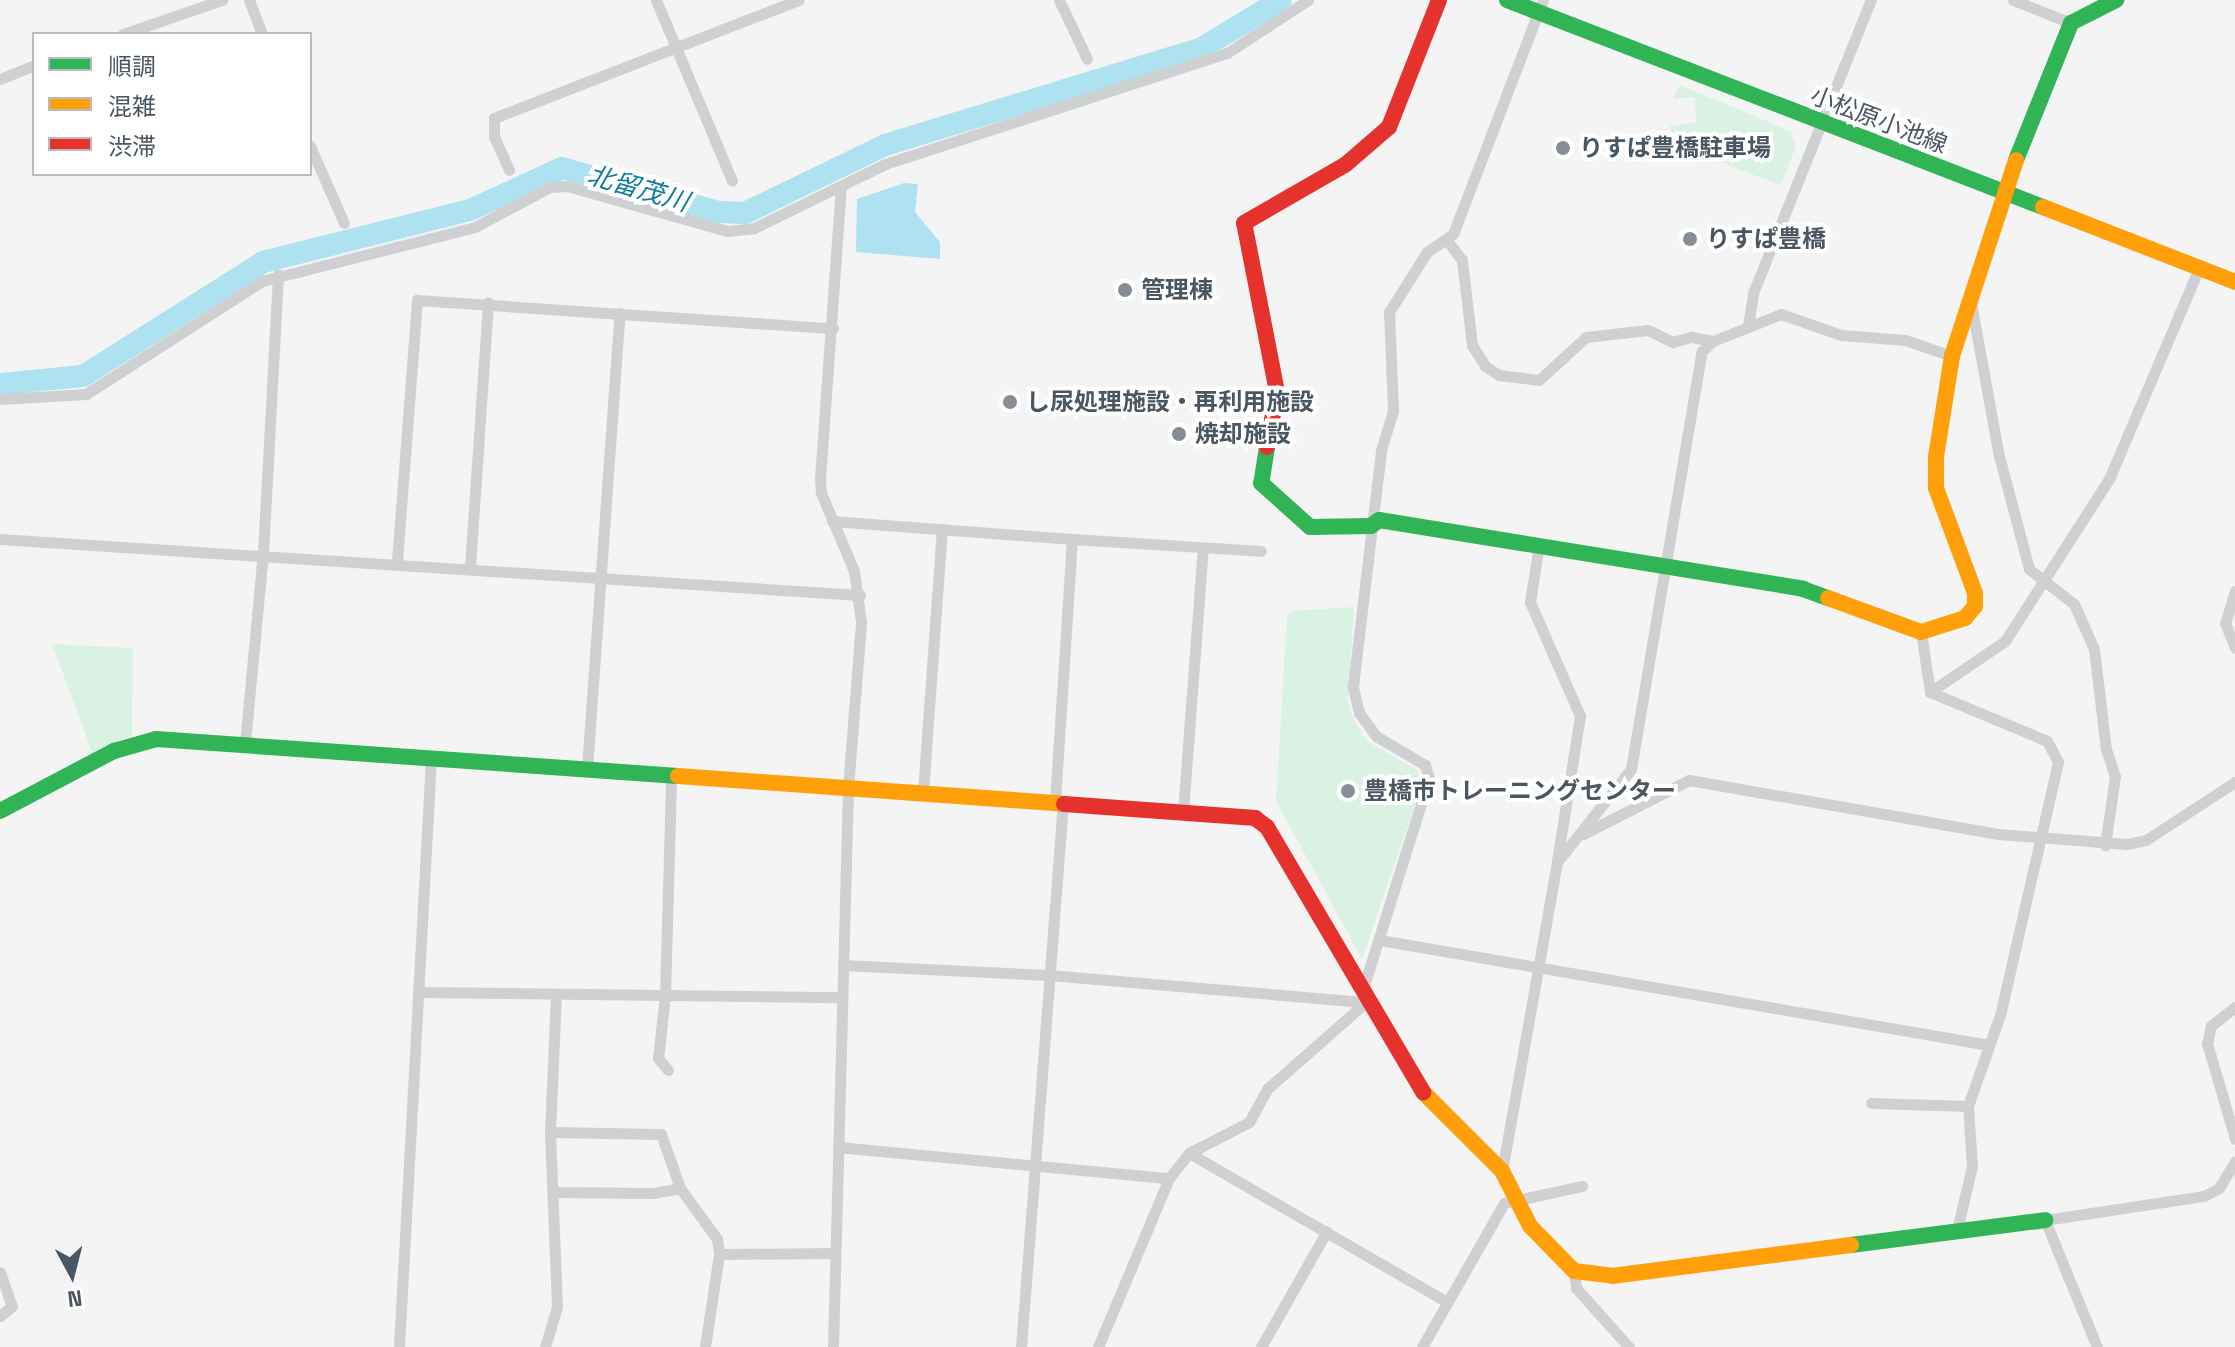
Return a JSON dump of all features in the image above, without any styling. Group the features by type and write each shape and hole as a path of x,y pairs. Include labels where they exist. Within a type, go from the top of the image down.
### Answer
{"street":[{"path":"129,32 222,0"},
{"path":"249,0 261,32"},
{"path":"656,0 732,181"},
{"path":"509,170 494,137 494,118 799,0"},
{"path":"1059,0 1087,59"},
{"path":"0,399 86,394 278,274 475,227 550,187 567,186 727,231 754,228 841,186 949,142 1227,53 1308,0"},
{"path":"1439,0 1389,127 1345,165 1244,223 1277,392 1261,483 1310,527 1371,526 1379,520 1803,589 1921,632 1965,618 1975,606 1975,593 1936,488 1936,457 1952,356 1970,297 2005,193 2071,23 2116,0"},
{"name":"小松原小池線","path":"1507,0 1541,6 1819,124 2235,282"},
{"path":"1748,326 1753,293 1871,0"},
{"path":"2013,0 2071,23"},
{"path":"1098,1347 1169,1178 1189,1153 1249,1122 1267,1089 1364,997 1429,778 1425,765 1376,736 1359,713 1353,686 1371,526 1395,397 1386,330 1389,312 1427,252 1446,239 1541,6"},
{"path":"0,79 32,66"},
{"path":"312,151 344,223"},
{"path":"833,1347 848,788 860,595 832,521 820,478 841,186"},
{"path":"1446,239 1462,260 1472,345 1485,366 1499,375 1539,380 1586,337 1648,330 1673,342 1691,337 1713,341"},
{"path":"1930,692 2005,641 2043,583 2125,452 2199,268"},
{"path":"245,743 263,553 278,274"},
{"path":"1970,297 2021,546 2029,569 2043,583 2074,604 2094,649 2106,749 2115,776 2105,845"},
{"path":"397,561 417,300 833,328"},
{"path":"470,567 488,303"},
{"path":"587,768 620,313"},
{"path":"1557,862 1583,834 1631,769 1702,351 1713,341 1748,326 1789,315 1841,335 1905,340 1952,356"},
{"path":"832,521 1261,551"},
{"path":"923,793 942,529"},
{"path":"0,539 397,561 860,595"},
{"path":"1021,1347 1049,975 1072,539"},
{"path":"1502,1171 1580,716 1530,602 1539,544"},
{"path":"1183,812 1203,548"},
{"path":"2235,591 2225,623 2235,648"},
{"path":"1921,632 1930,692"},
{"path":"1930,692 2047,741 2058,762 2000,1015 1968,1106 1972,1166 1957,1230"},
{"path":"0,811 135,743 245,743 1255,818 1267,827 1413,1082 1502,1171 1548,1250 1574,1271 1612,1276 2045,1220 2204,1196 2219,1188 2235,1161"},
{"path":"399,1347 431,758"},
{"path":"668,1070 658,1058 665,996 671,775"},
{"path":"1583,834 1689,780 2039,840 2105,845 2146,840 2235,782"},
{"path":"1380,940 1989,1045"},
{"path":"843,965 1049,975 1364,997"},
{"path":"418,992 842,997"},
{"path":"545,1347 557,1307 550,1132 556,994"},
{"path":"2235,1007 2211,1026 2207,1043 2235,1139"},
{"path":"1871,1103 1968,1106"},
{"path":"550,1132 661,1134 680,1188 717,1239 719,1254 705,1347"},
{"path":"838,1147 1169,1178"},
{"path":"1189,1153 1447,1302"},
{"path":"1422,1347 1504,1203 1582,1186"},
{"path":"553,1192 653,1193 680,1188"},
{"path":"2045,1220 2097,1347"},
{"path":"1261,1347 1327,1231"},
{"path":"719,1254 835,1253"},
{"path":"1574,1271 1576,1288 1629,1347"},
{"path":"0,1272 12,1306 0,1316"}],"green space":[{"path":"1680,85 1790,131 1796,146 1781,185 1674,145 1670,126 1697,122 1694,97 1673,99"},
{"name":"豊橋市トレーニングセンター","path":"1354,607 1348,703 1355,723 1368,742 1416,769 1423,781 1362,959 1276,801 1287,616 1293,611"},
{"path":"52,644 133,648 132,735 92,752"}],"water":[{"path":"904,183 918,184 915,212 940,242 940,259 856,252 857,199"}],"waterway":[{"name":"北留茂川","path":"0,384 83,376 263,262 470,210 562,168 719,212 745,213 885,145 1202,48 1281,0"}],"traffic: fast":[{"path":"1507,0 2043,207"},
{"path":"2016,160 2071,23 2116,0"},
{"path":"1267,447 1261,483 1310,527 1371,526 1379,520 1803,589 1828,598"},
{"path":"0,811 114,751 156,739 678,776"},
{"path":"1851,1245 2045,1220"}],"traffic: slow":[{"path":"1828,598 1921,632 1965,618 1975,606 1975,593 1936,488 1936,457 1952,356 2016,160"},
{"path":"2043,207 2235,282"},
{"path":"678,776 1064,804"},
{"path":"1423,1092 1502,1171 1530,1226 1574,1271 1612,1276 1851,1245"}],"traffic: jam":[{"path":"1267,447 1277,392 1244,223 1345,165 1389,127 1439,0"},
{"path":"1064,804 1255,818 1267,827 1423,1092"}],"place":[{"name":"りすぱ豊橋駐車場","path":"1563,148"},
{"name":"りすぱ豊橋","path":"1690,239"},
{"name":"管理棟","path":"1125,290"},
{"name":"し尿処理施設・再利用施設","path":"1010,402"},
{"name":"焼却施設","path":"1179,434"},
{"name":"豊橋市トレーニングセンター","path":"1348,791"}]}
